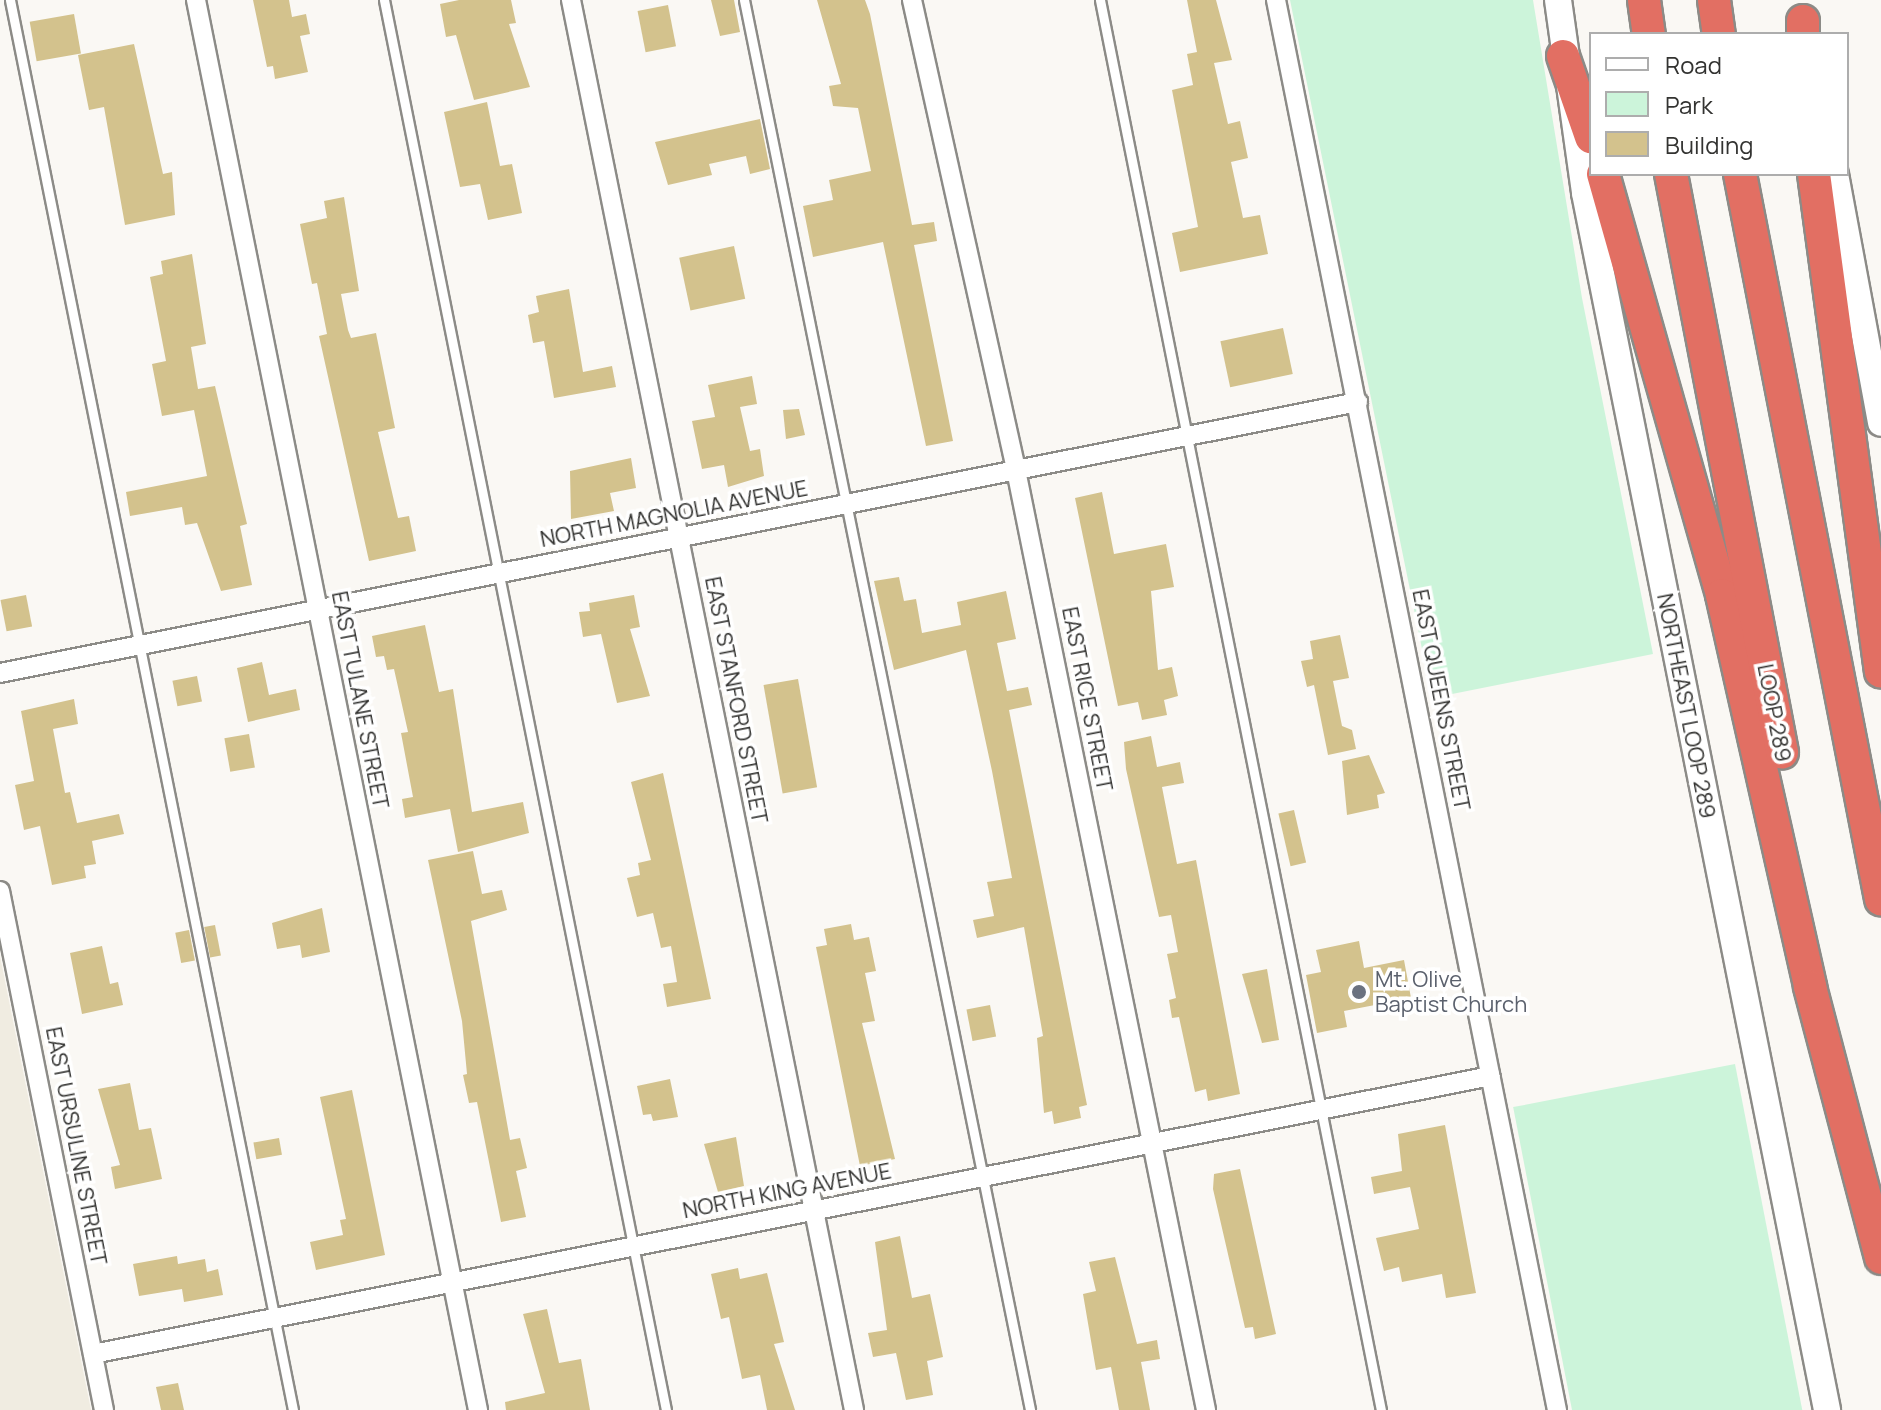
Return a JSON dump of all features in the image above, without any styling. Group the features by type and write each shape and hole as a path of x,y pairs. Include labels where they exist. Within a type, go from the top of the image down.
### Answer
{"highway":[{"path":"1644,0 1649,32"},
{"path":"1714,0 1719,32"},
{"path":"1563,56 1589,131"},
{"path":"1604,176 1718,580 1810,987 1881,1258"},
{"name":"LOOP 289","path":"1671,176 1881,1251"},
{"path":"1740,176 1881,899"},
{"path":"1814,176 1881,672"}],"main road":[{"name":"NORTHEAST LOOP 289","path":"1558,0 1563,56 1827,1410"},
{"path":"1835,176 1881,423"}],"street":[{"name":"EAST TULANE STREET","path":"196,0 478,1410"},
{"name":"EAST STANFORD STREET","path":"571,0 854,1410"},
{"name":"EAST RICE STREET","path":"912,0 1016,470 1206,1410"},
{"name":"EAST QUEENS STREET","path":"1276,0 1557,1410"},
{"name":"NORTH MAGNOLIA AVENUE","path":"0,673 1358,402"},
{"name":"EAST URSULINE STREET","path":"0,891 104,1410"},
{"name":"NORTH KING AVENUE","path":"93,1354 1491,1076"}],"lane":[{"path":"10,0 293,1410"},
{"path":"384,0 495,574 666,1410"},
{"path":"744,0 850,503 1030,1410"},
{"path":"1100,0 1381,1410"}],"shaded area":[{"path":"0,956 91,1410 0,1410"}],"green space":[{"path":"1290,0 1533,0 1582,298 1653,654 1432,698"},
{"path":"1735,1064 1802,1410 1572,1410 1513,1107"}],"building":[{"path":"253,0 289,0 292,17 306,14 310,34 300,36 308,72 275,79 273,66 267,67"},
{"path":"459,0 511,0 516,23 509,24 530,87 474,100 456,35 446,37 440,4"},
{"path":"711,0 734,0 740,32 720,36"},
{"path":"817,0 865,0 870,14 912,225 934,222 937,241 914,245 953,441 926,446 883,242 813,257 803,206 833,200 829,180 871,171 858,108 833,106 829,86 841,84"},
{"path":"1187,0 1216,0 1232,60 1214,63 1228,124 1240,121 1248,158 1231,162 1243,218 1260,215 1268,254 1180,272 1172,233 1198,227 1172,90 1193,85 1187,54 1197,52"},
{"path":"668,5 676,46 646,52 638,11"},
{"path":"74,14 81,53 37,61 30,22"},
{"path":"134,44 163,174 172,172 175,215 125,225 104,107 89,110 78,55"},
{"path":"487,102 500,166 512,164 522,213 488,220 480,184 460,187 444,112"},
{"path":"760,119 770,169 750,174 746,156 709,164 712,175 668,185 655,142"},
{"path":"344,197 359,291 341,294 348,330 351,338 376,333 395,428 378,432 398,518 409,516 416,551 369,561 319,336 327,334 317,283 312,284 300,224 327,218 324,201"},
{"path":"734,246 745,299 690,310 679,258"},
{"path":"192,254 206,344 191,347 198,389 215,386 247,524 240,526 252,585 221,591 197,523 185,525 182,507 130,516 126,492 207,476 194,410 162,416 152,364 166,361 150,277 163,274 161,261"},
{"path":"569,289 583,372 612,366 616,387 554,398 544,341 533,343 528,315 539,312 536,296"},
{"path":"1283,328 1293,374 1230,387 1220,341"},
{"path":"752,376 757,404 740,407 750,451 760,449 764,476 728,487 724,465 702,469 692,421 715,417 708,385"},
{"path":"799,409 805,435 786,439 783,410"},
{"path":"631,458 636,488 610,493 614,511 571,519 570,471"},
{"path":"1102,492 1114,554 1166,544 1174,587 1151,591 1158,670 1172,667 1178,696 1164,700 1167,715 1142,720 1138,702 1118,706 1075,498"},
{"path":"899,577 904,601 916,599 922,633 961,625 957,602 1006,591 1016,639 997,643 1007,691 1028,687 1032,705 1009,710 1087,1105 1079,1107 1081,1118 1054,1124 1052,1111 1044,1113 1037,1038 1043,1036 1024,927 977,938 973,920 994,916 987,882 1012,878 966,650 894,670 874,581"},
{"path":"26,595 32,626 7,631 0,600"},
{"path":"634,595 640,627 630,629 650,696 617,703 601,634 583,637 579,612 590,611 589,603"},
{"path":"425,625 439,692 453,689 472,812 523,802 529,833 458,852 450,809 405,818 402,799 413,797 401,733 408,732 394,669 387,670 384,656 376,657 372,636"},
{"path":"1340,635 1349,678 1333,681 1342,726 1352,730 1356,749 1328,755 1314,685 1307,687 1301,661 1313,659 1310,641"},
{"path":"262,662 269,695 296,689 300,710 248,722 237,668"},
{"path":"197,676 202,702 177,706 172,681"},
{"path":"798,679 817,787 783,793 764,685"},
{"path":"74,699 78,724 53,729 65,793 70,792 77,823 119,814 124,834 92,841 96,864 84,866 86,878 52,885 40,826 24,830 15,785 34,781 21,711"},
{"path":"249,734 255,767 230,772 224,738"},
{"path":"1151,736 1157,767 1180,762 1184,783 1162,787 1177,864 1196,860 1240,1094 1208,1101 1206,1089 1195,1092 1179,1017 1172,1018 1169,1000 1176,998 1167,954 1178,952 1171,915 1159,917 1126,769 1124,742"},
{"path":"1369,755 1385,793 1377,795 1379,808 1347,815 1342,761"},
{"path":"663,773 711,999 667,1007 663,984 677,982 671,946 661,948 653,913 637,917 627,878 640,875 638,863 651,860 631,782"},
{"path":"1294,810 1306,863 1291,866 1278,814"},
{"path":"473,851 482,894 502,890 507,910 471,921 510,1140 520,1138 527,1168 516,1171 526,1217 501,1222 477,1102 469,1103 463,1075 467,1074 462,1021 428,860"},
{"path":"322,908 330,952 302,958 300,945 277,949 272,923"},
{"path":"851,924 854,940 869,937 876,971 865,973 875,1021 862,1023 895,1159 860,1166 816,947 827,945 824,929"},
{"path":"215,925 221,955 210,958 204,927"},
{"path":"189,930 195,960 181,963 175,933"},
{"name":"Mt. Olive Baptist Church","path":"1359,941 1364,968 1404,960 1411,998 1344,1011 1347,1027 1317,1033 1306,975 1321,972 1316,950"},
{"path":"102,946 110,984 118,982 123,1005 82,1014 70,953"},
{"path":"1267,969 1279,1040 1262,1043 1242,974"},
{"path":"990,1005 996,1036 973,1041 966,1010"},
{"path":"670,1079 678,1117 653,1121 651,1114 643,1115 637,1086"},
{"path":"130,1083 139,1130 151,1128 162,1179 115,1189 111,1167 120,1165 98,1089"},
{"path":"352,1090 385,1255 316,1270 310,1242 343,1235 340,1220 346,1219 320,1097"},
{"path":"1445,1125 1476,1293 1446,1298 1442,1274 1402,1282 1399,1267 1384,1271 1376,1238 1419,1229 1410,1187 1374,1194 1371,1177 1402,1171 1398,1134"},
{"path":"736,1137 744,1186 718,1192 704,1144"},
{"path":"279,1138 282,1155 256,1159 253,1143"},
{"path":"1240,1169 1276,1334 1255,1339 1253,1327 1245,1328 1213,1189 1214,1174"},
{"path":"900,1236 912,1298 930,1294 943,1357 927,1361 933,1395 906,1400 896,1353 873,1357 868,1333 887,1330 875,1242"},
{"path":"177,1256 178,1264 205,1259 207,1272 218,1269 223,1295 184,1302 182,1289 139,1296 133,1264"},
{"path":"1115,1257 1137,1344 1157,1340 1160,1359 1141,1362 1150,1410 1119,1410 1111,1367 1096,1370 1083,1294 1096,1291 1089,1262"},
{"path":"738,1268 740,1279 767,1273 784,1342 774,1344 795,1410 767,1410 760,1375 742,1379 729,1317 721,1319 711,1274"},
{"path":"547,1309 559,1363 581,1359 590,1410 506,1410 505,1402 545,1393 523,1314"},
{"path":"178,1383 184,1410 161,1410 156,1387"}],"place":[{"name":"Mt. Olive Baptist Church","path":"1359,992"}]}
